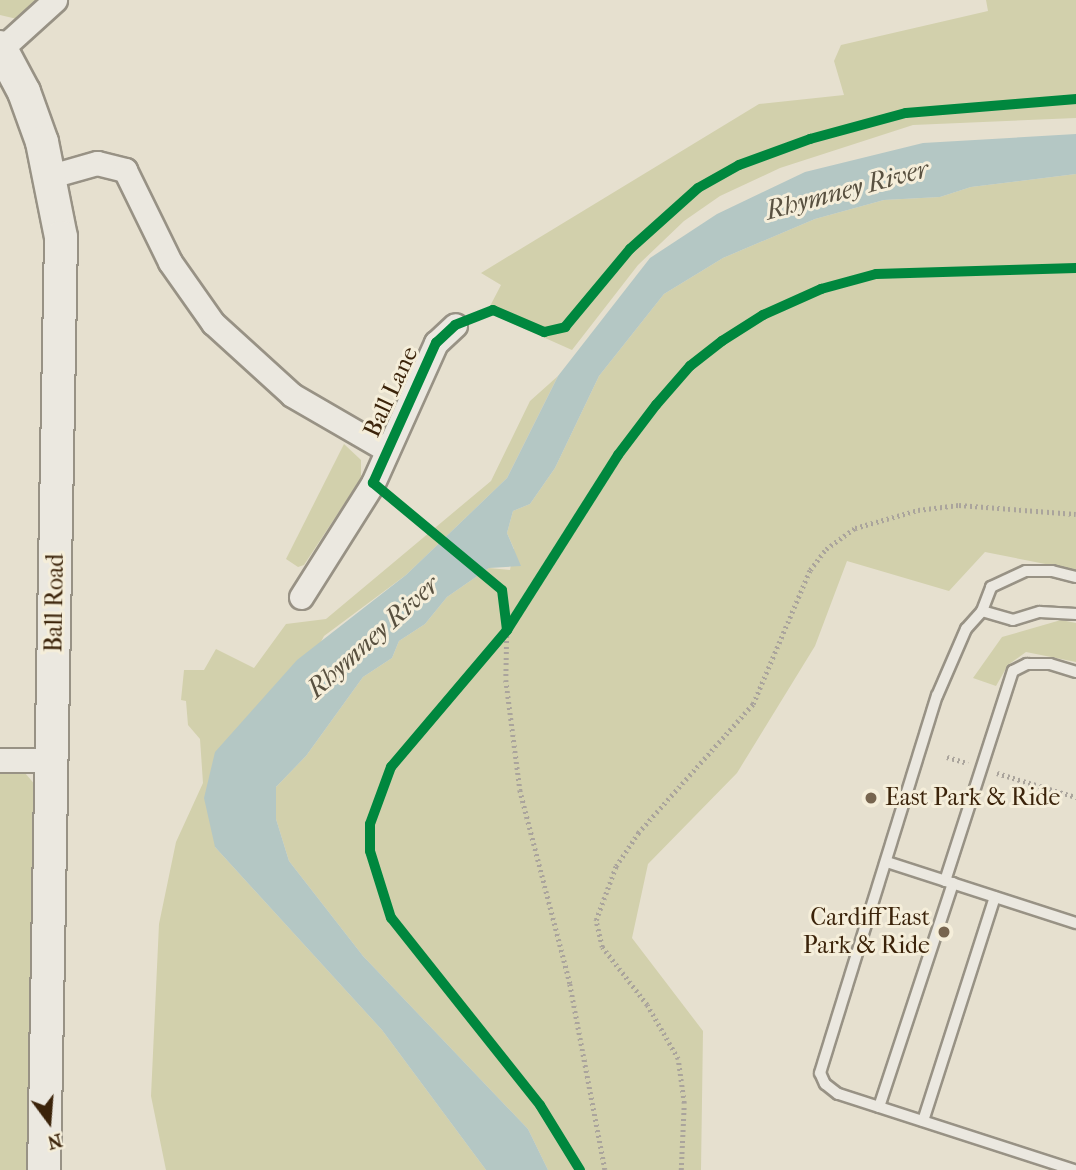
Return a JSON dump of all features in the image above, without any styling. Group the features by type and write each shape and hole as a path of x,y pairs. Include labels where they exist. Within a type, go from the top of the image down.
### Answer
{"street":[{"path":"1,48 55,0"},
{"name":"Ball Road","path":"1,48 29,104 51,176 62,265 44,1170"},
{"name":"Ball Lane","path":"51,176 97,163 125,170 158,240 213,323 292,396 387,450"},
{"name":"Ball Lane","path":"301,597 369,490 436,342 455,325"},
{"path":"0,760 52,760"}],"lane":[{"path":"1074,1170 838,1094 825,1084 820,1073 937,696 966,629 982,611 991,587 1026,571 1052,571 1076,577"},
{"path":"982,611 1013,620 1040,612 1076,614"},
{"path":"879,1107 1013,671 1027,664 1050,664 1076,673"},
{"path":"887,862 1076,923"},
{"path":"923,1121 995,897"}],"path":[{"path":"681,1170 684,1103 678,1059 647,1005 602,947 596,920 616,866 638,833 753,704 810,570 826,549 855,528 918,510 959,505 1076,514"},
{"path":"510,618 507,630 506,680 520,790 573,998 605,1170"},
{"path":"491,651 507,630"},
{"path":"947,757 1076,797"}],"shaded area":[{"path":"0,0 44,0 17,19 0,15"},
{"path":"986,0 1076,0 1076,118 913,125 780,168 720,196 684,221 638,265 572,350 487,312 501,285 481,273 759,104 844,95 834,61 841,45 988,11"},
{"path":"1076,174 1076,570 985,552 949,591 847,561 815,646 737,773 648,864 632,938 703,1031 701,1170 548,1170 528,1129 363,956 289,861 276,819 276,787 306,756 363,677 392,658 399,641 425,624 447,597 489,568 510,570 514,549 507,533 513,511 530,504 555,468 599,376 664,294 723,258 815,219 884,200 940,197 971,187"},
{"path":"558,376 507,478 406,575 324,636 215,847 382,1030 486,1170 166,1170 151,1096 159,924 176,842 203,783 200,739 188,725 186,701 181,700 184,670 204,670 216,649 254,668 286,624 326,619 491,481 530,401"},
{"path":"344,444 361,460 361,478 304,565 298,567 286,559"},
{"path":"1061,620 1076,623 1076,662 1026,652 1008,665 996,686 973,678 1002,637"},
{"path":"0,766 25,773 37,787 32,1170 0,1170"}],"water":[{"name":"Rhymney River","path":"1076,134 1076,174 971,187 940,197 884,200 815,219 723,258 664,294 599,376 555,468 530,504 513,511 507,533 521,566 489,568 447,597 425,624 399,641 392,658 363,677 306,756 276,787 276,819 289,861 363,956 528,1129 548,1170 486,1170 382,1030 215,847 204,798 215,752 297,660 406,575 507,478 558,376 650,258 717,214 805,172 923,143"}],"cycle path":[{"path":"507,630 502,590 373,483 436,343 455,325 493,310 544,332 565,327 630,249 698,188 739,165 810,139 906,113 1076,99"},
{"path":"580,1170 540,1105 391,918 370,851 370,824 391,767 507,630 618,455 656,405 690,366 722,341 763,315 821,289 876,274 1076,268"}],"place":[{"name":"East Park & Ride","path":"871,798"},
{"name":"Cardiff East Park & Ride","path":"944,932"}]}
